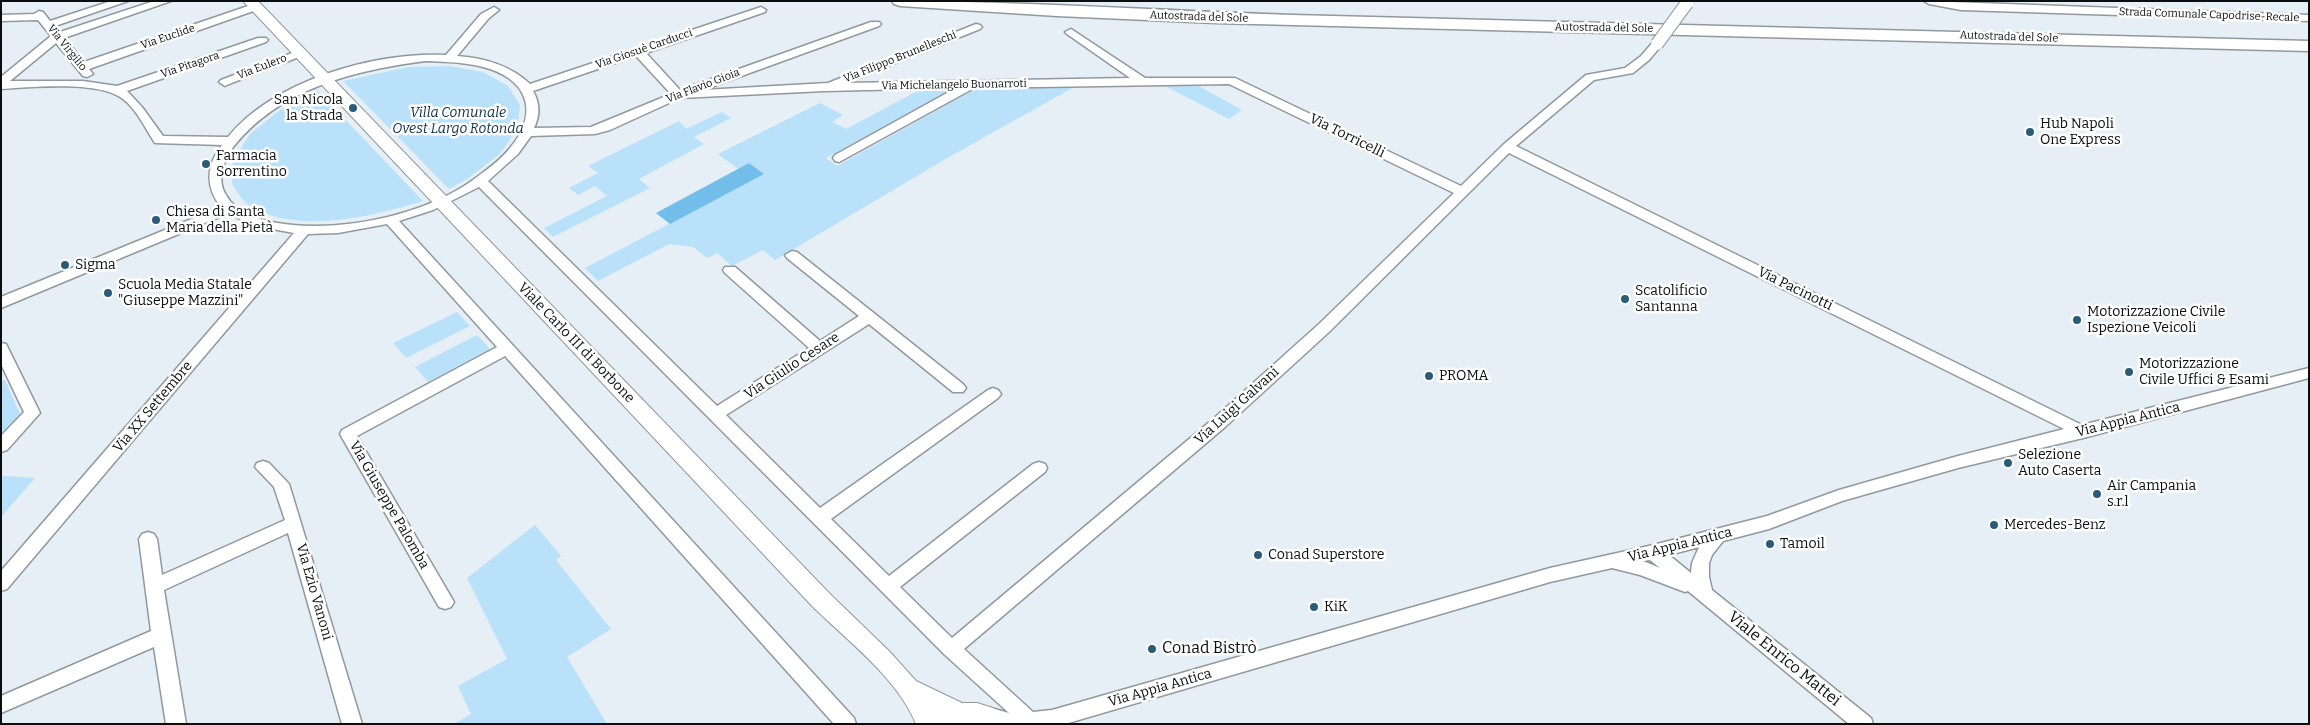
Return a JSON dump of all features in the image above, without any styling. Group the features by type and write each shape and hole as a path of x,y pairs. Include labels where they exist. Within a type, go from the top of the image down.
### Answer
{"highway":[{"name":"Autostrada del Sole","path":"900,1 1029,11 1344,22 1900,34 2309,46"},
{"name":"Autostrada del Sole","path":"1036,1 2309,35"}],"main road":[{"name":"Viale Carlo III di Borbone","path":"252,4 326,79 822,601 903,682 925,712 928,724"},
{"name":"Viale Carlo III di Borbone","path":"903,682 951,719 981,713 994,720"}],"street":[{"path":"1,18 43,19 123,1"},
{"path":"1,84 57,37 166,1"},
{"name":"Strada Comunale Capodrise-Recale","path":"1929,1 1961,7 2309,18"},
{"name":"Via Luigi Galvani","path":"951,649 1219,423 1324,328 1508,148 1590,77 1629,70 1645,58 1688,2"},
{"name":"Via Euclide","path":"82,67 252,4"},
{"path":"449,58 485,16 494,10"},
{"name":"Via Giosuè Carducci","path":"527,89 761,10"},
{"name":"Via Virgilio","path":"43,19 90,78 90,84"},
{"name":"Via Flavio Gioia","path":"528,132 591,131 606,127 678,95 875,24"},
{"name":"Via Filippo Brunelleschi","path":"824,87 976,27"},
{"path":"1071,32 1142,82"},
{"name":"Via Pitagora","path":"118,90 262,40"},
{"path":"638,51 678,95"},
{"name":"Via Eulero","path":"225,82 300,53"},
{"path":"449,58 498,68 520,80 532,98 534,109 528,132 507,159 480,180 442,201 390,219 359,226 304,230 271,226 248,219 230,208 220,197 215,184 216,170 221,156 230,141 248,123 270,107 326,79 351,71 393,62 449,58"},
{"name":"Via Michelangelo Buonarroti","path":"678,95 824,87 1231,80"},
{"name":"Via Torricelli","path":"1231,80 1462,192"},
{"path":"1,84 90,84 118,90 126,95 159,140 230,141"},
{"path":"839,158 973,85"},
{"name":"Via Pacinotti","path":"1508,148 2082,432"},
{"path":"480,180 951,649 1022,712 1039,722"},
{"path":"1,303 230,208"},
{"path":"390,219 847,724"},
{"name":"Via XX Settembre","path":"1,584 304,230"},
{"path":"792,255 958,388"},
{"path":"730,270 819,349"},
{"name":"Via Giulio Cesare","path":"715,415 869,317"},
{"path":"1,348 6,371 32,413 1,446"},
{"name":"Via Giuseppe Palomba","path":"445,602 348,434 507,348"},
{"name":"Via Appia Antica","path":"994,720 1039,722 1550,575 1653,552 1769,522 1839,496 1958,462 2309,373"},
{"path":"819,518 993,394"},
{"name":"Via Ezio Vanoni","path":"264,467 281,484 352,724"},
{"path":"888,587 1039,468"},
{"path":"154,586 294,523"},
{"path":"1705,595 1700,578 1699,564 1703,552 1717,536"},
{"path":"148,539 160,635 176,724"},
{"name":"Viale Enrico Mattei","path":"1653,552 1864,724"},
{"name":"Viale Enrico Mattei","path":"1610,562 1642,568 1670,578 1705,595"},
{"path":"1,705 160,635"}],"green space":[{"name":"Villa Comunale Ovest Largo Rotonda","path":"449,66 483,72 508,86 520,105 517,129 500,154 467,179 449,189 343,81 408,67"},
{"path":"1193,83 1242,110 1229,119 1161,84"},
{"path":"1076,86 949,157 775,260 763,250 732,266 717,253 707,258 693,247 669,244 598,281 585,268 764,174 749,163 738,169 718,154 820,103 843,115 832,122 846,129 923,88 955,88 826,158 837,166 979,87"},
{"path":"317,90 423,201 359,217 312,221 289,220 268,214 244,201 232,184 233,160 250,134 280,110"},
{"path":"722,112 731,118 694,137 704,144 639,179 650,188 553,237 544,228 607,196 595,186 578,195 569,188 598,173 588,166 679,121 686,129"},
{"path":"457,312 470,326 406,358 393,343"},
{"path":"477,335 490,349 428,382 415,367"},
{"path":"1,380 5,380 20,414 1,435"},
{"path":"1,477 35,478 1,517"},
{"path":"535,525 561,556 556,560 611,629 567,657 607,724 454,724 471,714 458,686 507,659 467,578"}],"shaded area":[{"path":"749,163 764,174 670,224 656,213"}],"place":[{"name":"San Nicola la Strada","path":"353,108"},
{"name":"Hub Napoli One Express","path":"2030,132"},
{"name":"Farmacia Sorrentino","path":"206,164"},
{"name":"Chiesa di Santa Maria della Pietà","path":"156,220"},
{"name":"Sigma","path":"65,265"},
{"name":"Scuola Media Statale \"Giuseppe Mazzini\"","path":"108,293"},
{"name":"Scatolificio Santanna","path":"1625,299"},
{"name":"Motorizzazione Civile Ispezione Veicoli","path":"2077,320"},
{"name":"Motorizzazione Civile Uffici & Esami","path":"2129,372"},
{"name":"PROMA","path":"1429,376"},
{"name":"Selezione Auto Caserta","path":"2008,463"},
{"name":"Air Campania s.r.l","path":"2097,494"},
{"name":"Mercedes-Benz","path":"1994,525"},
{"name":"Tamoil","path":"1770,544"},
{"name":"Conad Superstore","path":"1258,555"},
{"name":"KiK","path":"1314,607"},
{"name":"Conad Bistrò","path":"1152,649"}]}
